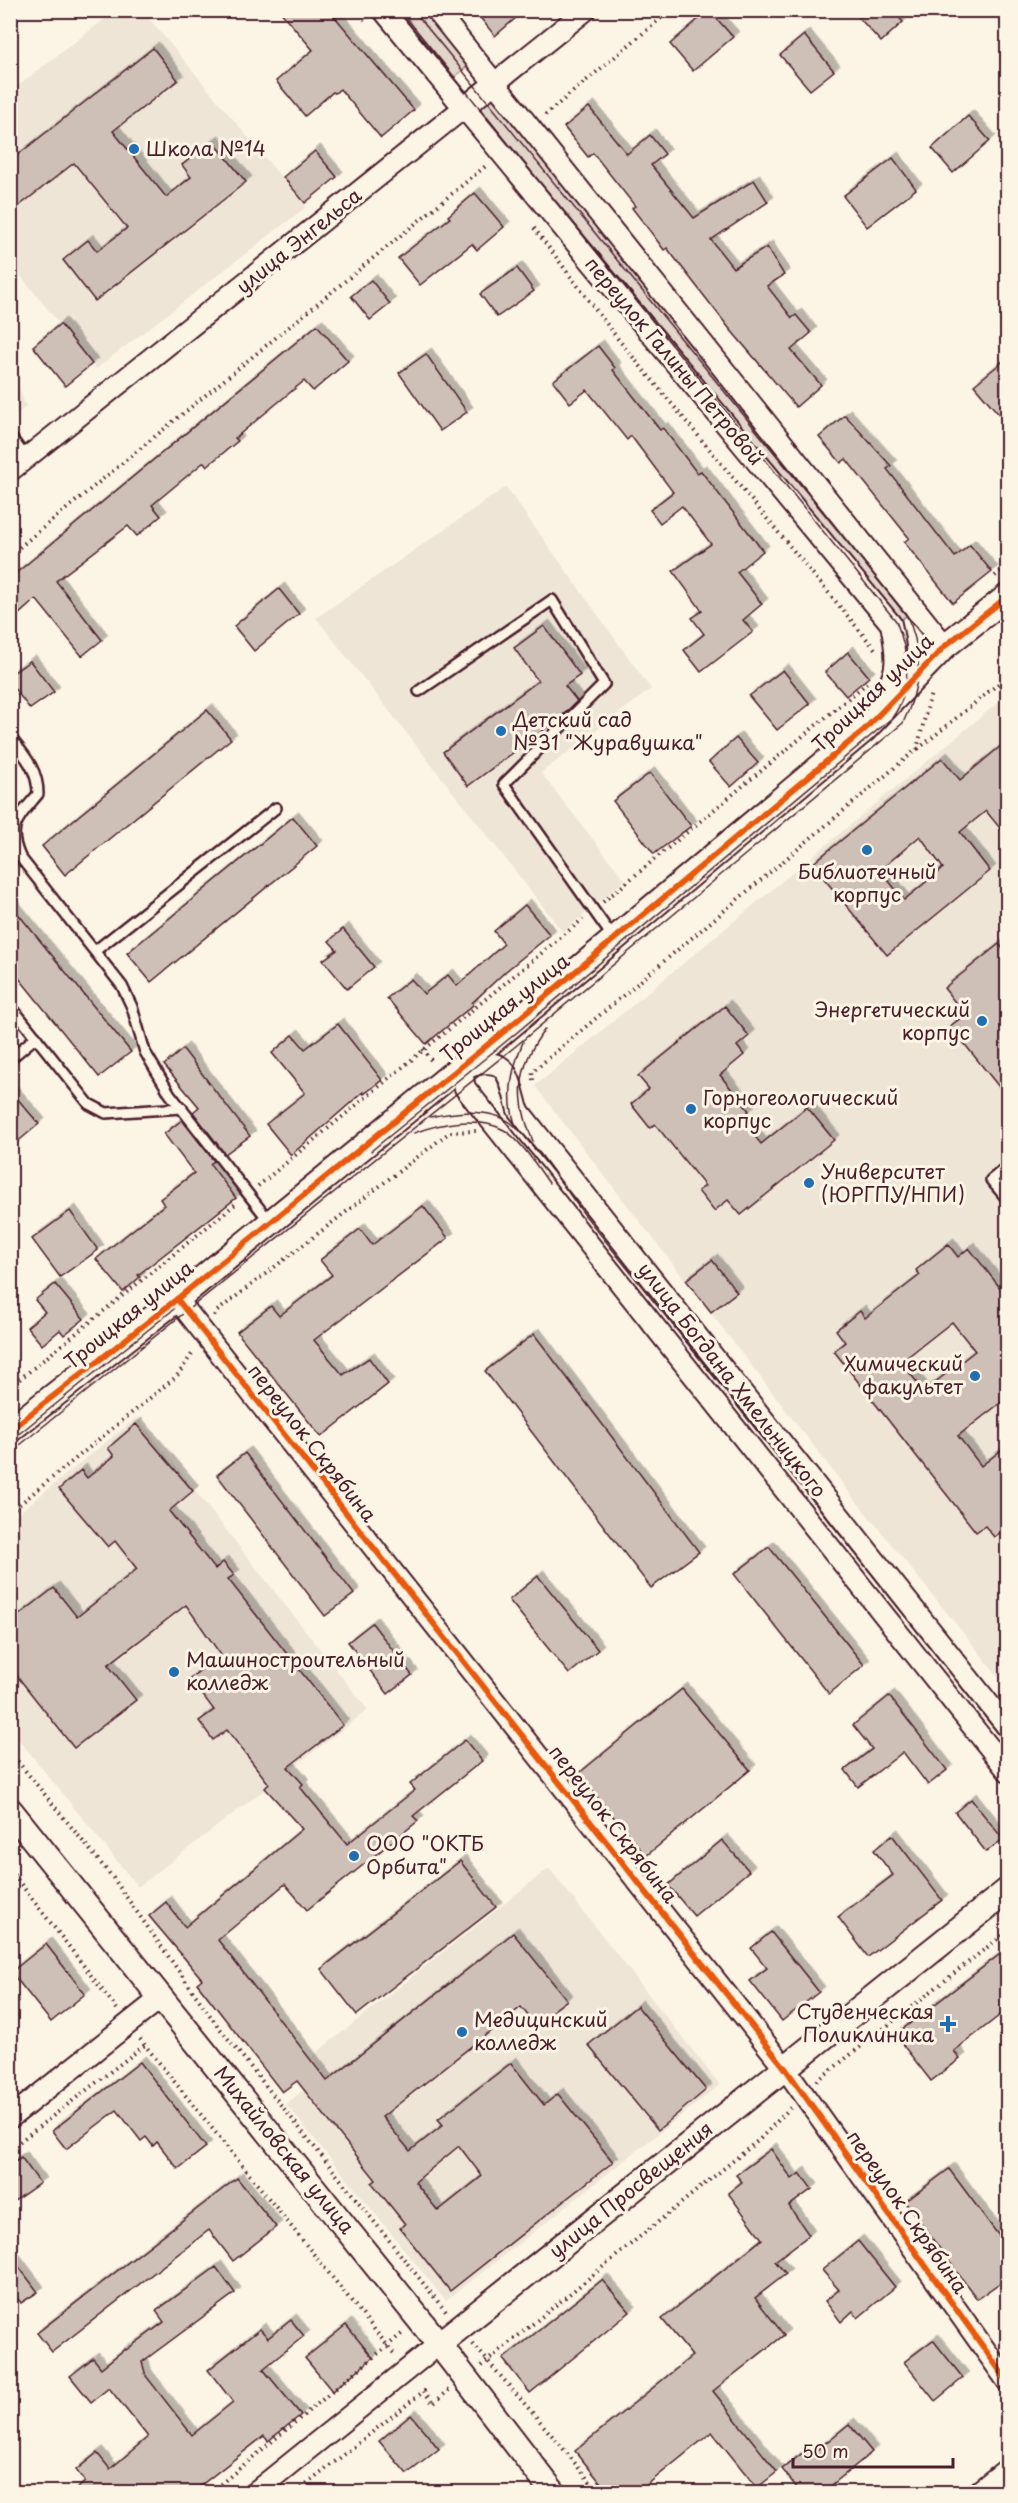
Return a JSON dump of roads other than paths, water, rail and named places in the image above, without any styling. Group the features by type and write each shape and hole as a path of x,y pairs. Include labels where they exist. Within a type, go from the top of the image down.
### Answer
{"street":[{"name":"переулок Галины Петровой","path":"383,10 891,624 896,650 893,681 864,730"},
{"name":"переулок Галины Петровой","path":"436,10 945,646"},
{"name":"улица Энгельса","path":"10,471 586,10"},
{"name":"Троицкая улица","path":"10,1430 177,1299 270,1221 460,1077 486,1046 864,730 999,588"},
{"name":"улица Богдана Хмельницкого","path":"1008,1728 518,1110 507,1072 495,1063 480,1063 460,1077 1008,1771"},
{"name":"переулок Скрябина","path":"177,1299 785,2068 1008,2382"},
{"name":"Михайловская улица","path":"10,1810 420,2320 553,2493"},
{"name":"улица Просвещения","path":"255,2493 1008,1890"},
{"path":"10,2118 162,1997"},
{"path":"978,2493 1008,2468"}],"lane":[{"path":"10,436 26,458"},
{"path":"419,691 552,600 604,684 504,784 614,939"},
{"path":"10,737 33,766 38,781 38,794 15,821 12,833 20,856 122,986 132,1007 144,1052 182,1108 270,1221"},
{"path":"95,951 276,808"},
{"path":"10,1005 89,1104 106,1113 182,1108"},
{"path":"10,1059 36,1037"},
{"path":"1008,1166 991,1180 1008,1200"}],"tram line":[{"path":"371,1151 509,1039 892,718 903,695 907,671 904,646 896,621 400,10"},
{"path":"10,1453 517,1045 903,723 914,696 918,655 916,641 906,614 413,10"},
{"path":"533,1141 523,1111 522,1083 529,1056 545,1029"},
{"path":"517,1129 510,1096 515,1063 523,1042"},
{"path":"430,1117 482,1113 502,1118 521,1132 1008,1745"},
{"path":"414,1133 435,1126 459,1122 482,1123 504,1130 528,1154 549,1183"},
{"path":"10,1441 174,1309"}],"place":[{"name":"Школа №14","path":"134,149"},
{"name":"Детский сад №31 \"Журавушка\"","path":"501,731"},
{"name":"Библиотечный корпус","path":"867,850"},
{"name":"Энергетический корпус","path":"982,1021"},
{"name":"Горногеологический корпус","path":"691,1109"},
{"name":"Университет (ЮРГПУ/НПИ)","path":"809,1183"},
{"name":"Химический факультет","path":"975,1376"},
{"name":"Машиностроительный колледж","path":"174,1672"},
{"name":"ООО \"ОКТБ Орбита\"","path":"354,1856"},
{"name":"Студенческая Поликлиника","path":"948,2024"},
{"name":"Медицинский колледж","path":"462,2032"}]}
